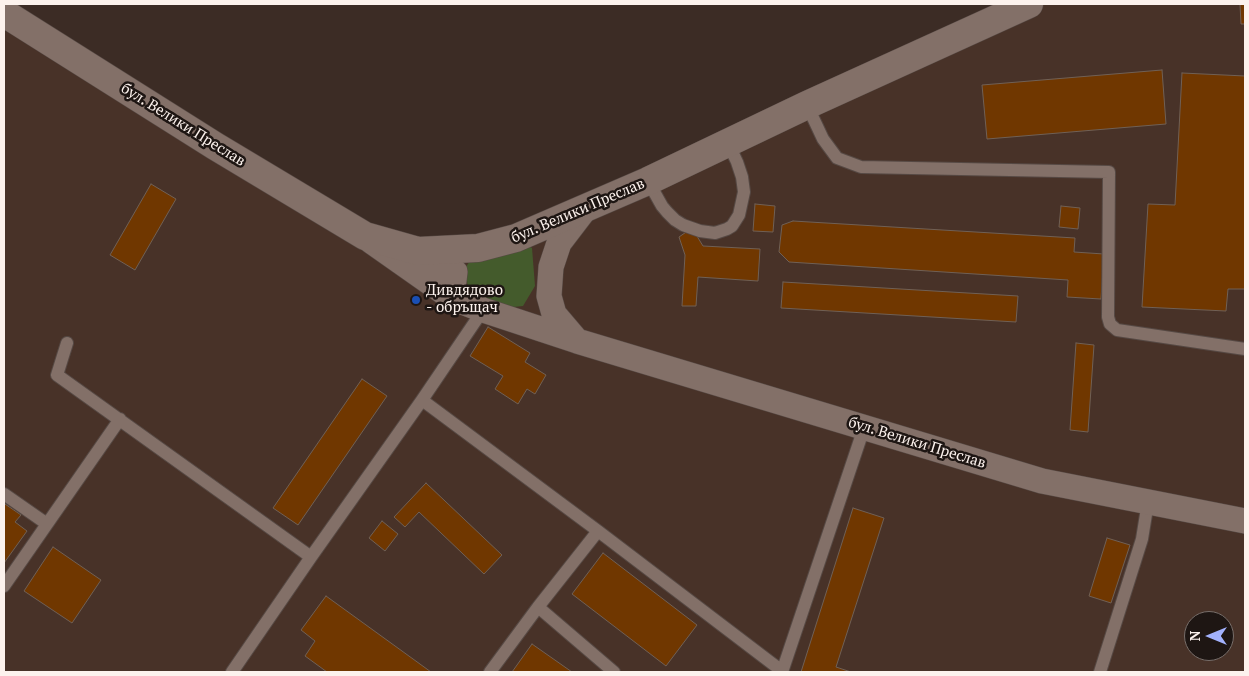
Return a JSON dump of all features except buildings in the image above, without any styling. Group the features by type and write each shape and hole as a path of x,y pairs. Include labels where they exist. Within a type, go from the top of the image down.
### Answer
{"main road":[{"name":"бул. Велики Преслав","path":"4,13 215,146 365,236 418,251 478,248 516,238 648,181 807,104 1029,4"}],"street":[{"path":"577,341 554,314 548,296 551,267 559,243 584,209"},
{"name":"бул. Велики Преслав","path":"365,236 452,298 577,341 1042,481 1245,521"},
{"path":"418,251 455,272 452,298"}],"lane":[{"path":"807,104 823,139 837,158 861,167 1109,172 1108,317 1110,324 1117,330 1245,349"},
{"path":"648,181 667,212 679,222 700,231 715,233 727,229 732,226 739,215 744,192 738,162 728,143"},
{"path":"232,672 483,310"},
{"path":"68,343 56,375 312,557"},
{"path":"422,400 598,531 782,672 864,428"},
{"path":"4,586 120,419"},
{"path":"4,494 47,524"},
{"path":"1100,672 1142,538 1148,502"},
{"path":"490,672 598,531"},
{"path":"538,607 614,672"}],"shaded area":[{"path":"1032,4 1245,4 1245,672 4,672 4,13 365,236 478,248"}],"green space":[{"path":"516,238 532,248 535,286 523,306 483,310 468,293 466,267 478,248"}],"place":[{"name":"Дивдядово - обръщач","path":"416,300"}]}
